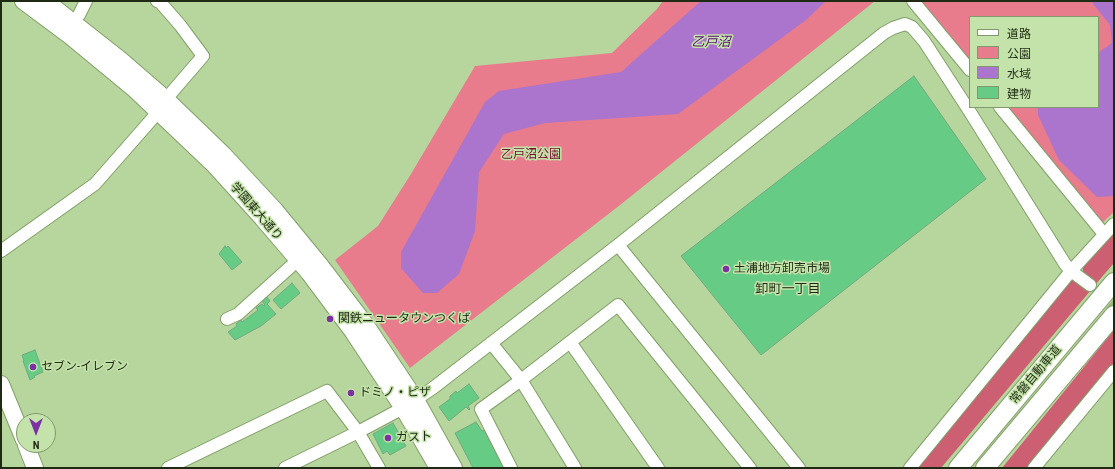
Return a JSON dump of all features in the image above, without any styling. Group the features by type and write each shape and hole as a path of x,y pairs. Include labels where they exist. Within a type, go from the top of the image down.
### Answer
{"highway":[{"name":"常磐自動車道","path":"958,468 1114,282"},
{"name":"常磐自動車道","path":"985,468 1114,315"}],"main road":[{"name":"学園東大通り","path":"23,1 70,36 133,88 162,105 223,154 275,210 321,266 366,325 410,404 438,468"},
{"name":"学園東大通り","path":"46,1 110,51 162,105 262,218 298,260 410,404 454,468"},
{"path":"1,384 16,421"},
{"path":"29,453 35,468"}],"street":[{"path":"79,15 86,1"},
{"path":"1,251 95,184 203,56 180,25 160,2 157,1"},
{"path":"913,1 969,69"},
{"path":"285,468 358,432 410,404 618,245 884,33 905,24 912,27 924,41 970,112 1064,264 1090,285"},
{"path":"1001,108 1104,234"},
{"path":"910,468 1071,271 1114,224"},
{"path":"618,245 800,468"},
{"path":"227,319 238,314 298,260"},
{"path":"511,468 481,408 521,380 618,305 750,468"},
{"path":"570,342 658,468"},
{"path":"490,343 521,380 575,468"},
{"path":"1034,468 1114,371"},
{"path":"168,468 327,391 358,432 379,468"}],"green space":[{"name":"乙戸沼公園","path":"663,1 875,1 620,205 410,368 335,260 378,226 411,174 475,66 612,53 657,9"},
{"path":"909,1 1114,1 1114,212 1101,224 1001,108 1099,108 1099,16 969,16 969,71"}],"shaded area":[{"path":"1114,229 1114,263 1095,285 1083,273 1083,264"},
{"path":"1072,280 1079,280 1091,290 941,468 915,468 1064,286"},
{"path":"1114,330 1114,362 1103,377 1027,468 1002,468"}],"water":[{"name":"乙戸沼","path":"701,1 826,1 806,20 678,114 545,123 504,134 479,172 475,231 459,274 437,293 423,293 401,268 401,252 485,102 499,91 621,72"},
{"path":"1091,1 1114,1 1114,196 1097,197 1059,160 1038,115 1038,108 1099,108 1099,52 1112,43 1110,25"}],"building":[{"path":"914,76 986,179 761,355 681,256"},
{"path":"225,246 226,248 228,246 242,262 232,270 219,254"},
{"path":"292,283 300,293 281,309 273,300"},
{"path":"266,296 270,301 267,304 276,314 261,326 235,340 228,332 237,326 236,324 241,320 242,322 258,310 256,308 262,304 264,306 265,305 261,300"},
{"name":"セブン-イレブン","path":"35,350 43,372 34,376 35,377 30,380 22,355"},
{"path":"469,384 479,398 468,406 470,409 469,410 466,407 449,421 439,407 450,399 450,396 456,391 457,393"},
{"path":"476,422 482,431 484,430 504,468 473,468 455,433"},
{"name":"ガスト","path":"393,423 406,446 390,455 387,451 383,454 373,434"}],"tunnel":[{"path":"1097,291 1114,306"}],"place":[{"name":"土浦地方卸売市場","path":"726,269"},
{"name":"関鉄ニュータウンつくば","path":"330,319"},
{"name":"セブン-イレブン","path":"33,367"},
{"name":"ドミノ・ピザ","path":"351,393"},
{"name":"ガスト","path":"388,438"}],"district":[{"name":"卸町一丁目","path":"788,290"}]}
